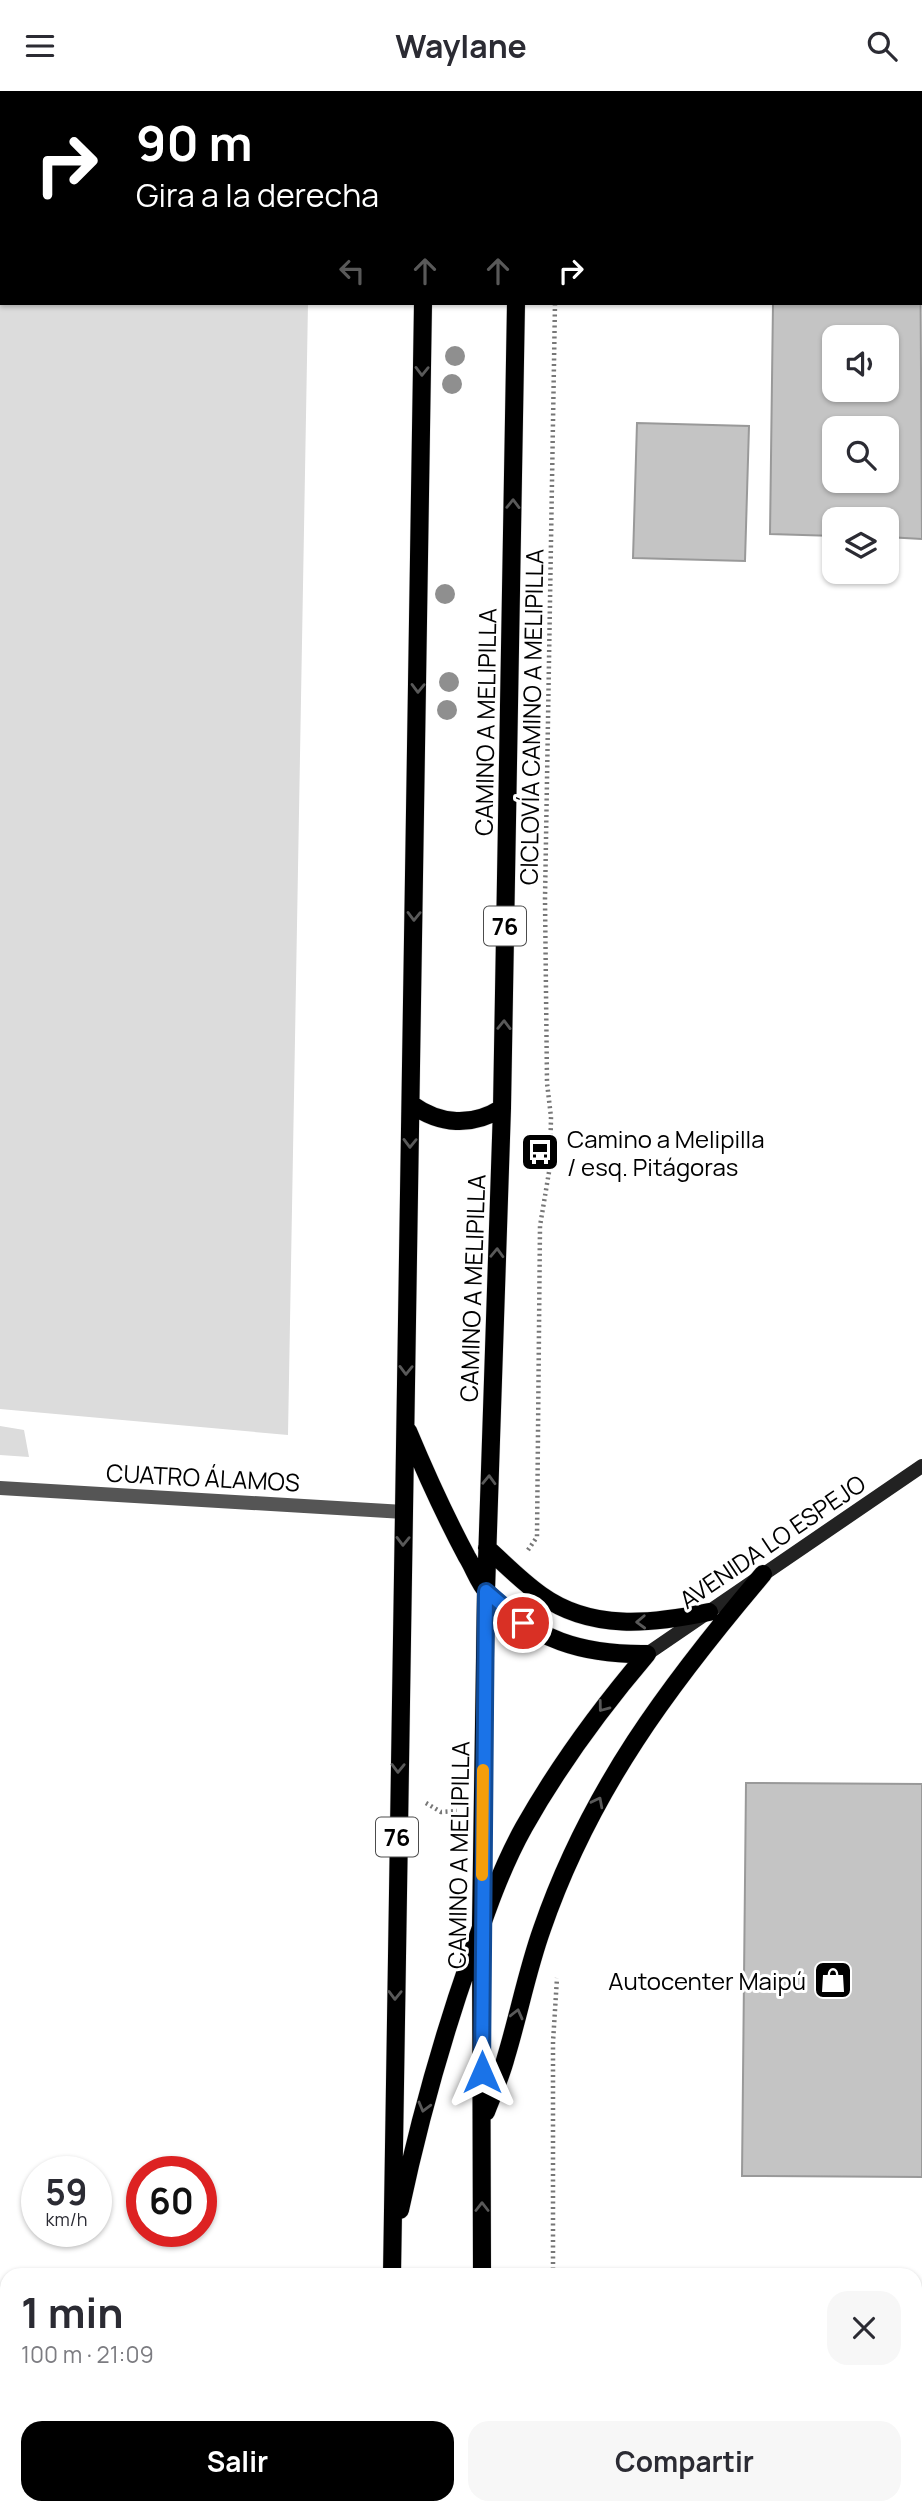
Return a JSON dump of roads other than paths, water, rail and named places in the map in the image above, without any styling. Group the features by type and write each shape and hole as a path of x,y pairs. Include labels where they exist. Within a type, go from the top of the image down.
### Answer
{"main road":[{"name":"76","path":"391,2268 423,305"},
{"name":"CAMINO A MELIPILLA","path":"482,2268 481,1925 486,1591 502,1108 516,305"},
{"path":"411,1104 422,1112 449,1122 477,1120 502,1108"},
{"path":"405,1423 441,1504 486,1591 523,1623 567,1645 594,1652 647,1654"},
{"name":"AVENIDA LO ESPEJO","path":"647,1654 922,1466"},
{"path":"487,1548 543,1597 563,1608 603,1621 643,1623 709,1612"},
{"path":"482,2125 506,2057 523,1987 542,1927 577,1842 633,1741 713,1633 763,1574"},
{"path":"391,2250 411,2156 436,2063 481,1925 533,1812 575,1744 647,1654"}],"street":[{"name":"CUATRO ÁLAMOS","path":"0,1488 404,1512"}],"place":[{"name":"Camino a Melipilla / esq. Pitágoras","path":"540,1152"},
{"name":"Autocenter Maipú","path":"833,1980"}]}
